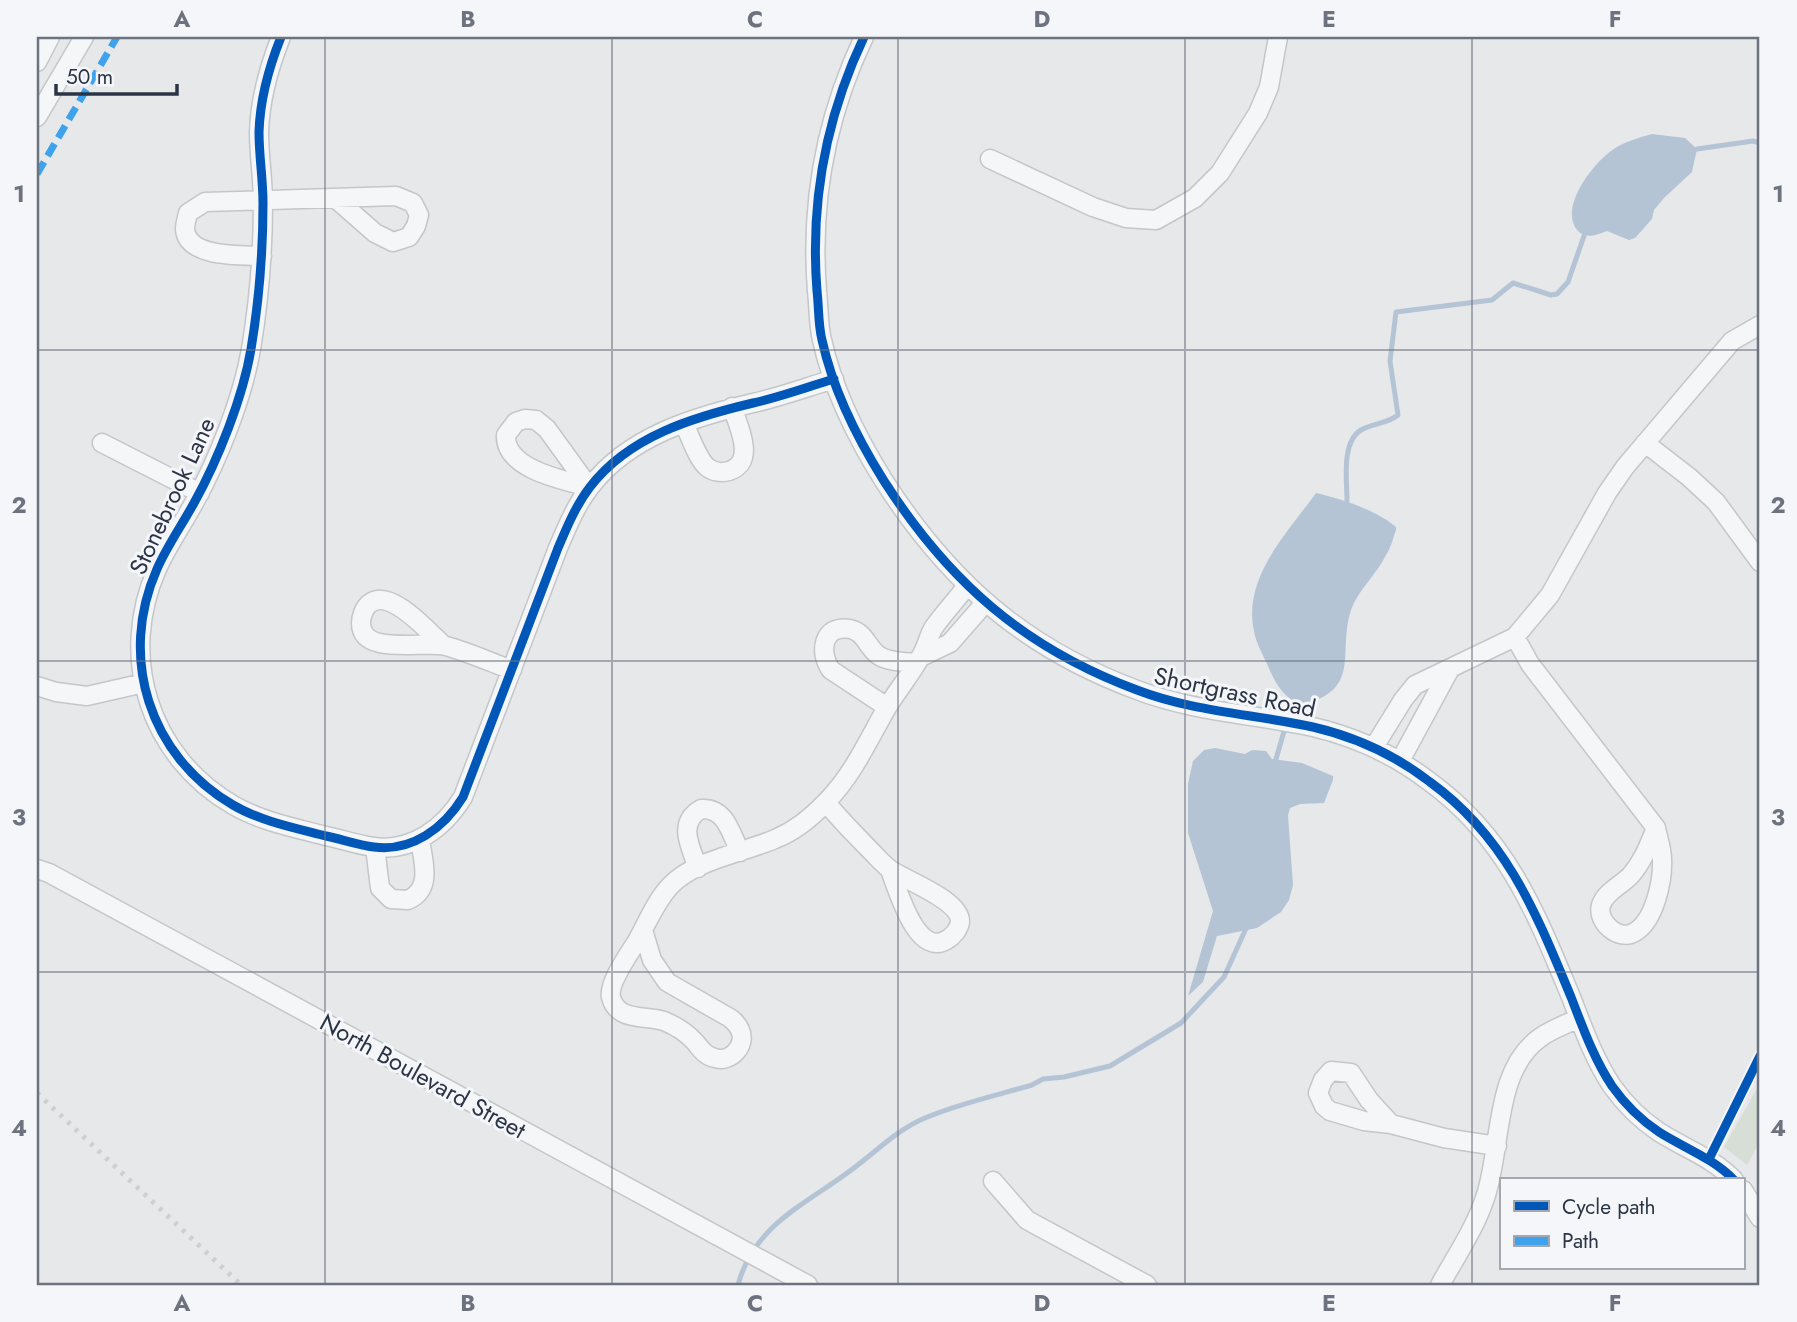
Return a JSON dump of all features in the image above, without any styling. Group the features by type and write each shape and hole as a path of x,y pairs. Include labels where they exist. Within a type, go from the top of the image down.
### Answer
{"street":[{"path":"37,62 50,37"},
{"path":"37,117 84,37"},
{"name":"Stonebrook Lane","path":"281,37 262,95 259,131 263,201 262,256 250,353 238,399 200,493 157,568 144,603 139,663 157,724 175,753 216,794 256,816 375,848"},
{"name":"Shortgrass Road","path":"863,37 849,69 827,136 817,196 816,270 821,338 857,438 912,524 985,603 1058,654 1100,676 1191,707 1316,728 1374,747 1432,783 1486,833 1511,868 1530,902 1599,1065 1615,1090 1632,1110 1656,1130 1709,1159 1732,1178"},
{"path":"990,159 1093,207 1126,218 1156,220 1195,198 1220,173 1258,113 1269,87 1278,37"},
{"path":"262,256 211,253 190,242 185,230 188,213 205,202 335,198"},
{"path":"1374,747 1415,685 1515,637 1550,595 1607,493 1644,443 1732,341 1760,325"},
{"path":"420,840 425,881 422,890 408,900 391,899 380,888 375,848 420,840 444,822 463,797 572,514 589,487 607,468 634,447 684,423 834,379"},
{"path":"684,423 705,466 713,470 729,471 741,462 745,449 732,407"},
{"path":"526,419 536,420 547,429 589,487 560,480 516,461 505,442 510,427 526,419"},
{"path":"102,443 200,493"},
{"path":"1644,443 1689,477 1716,502 1760,562"},
{"path":"643,930 652,960 667,982 737,1024 742,1040 733,1055 725,1059 715,1058 704,1053 679,1029 666,1022 622,1013 615,1007 611,987 643,930 669,887 698,868 776,839 801,825 825,803 853,767 918,660 932,630 967,586"},
{"path":"887,707 831,670 825,663 823,652 828,636 835,631 850,629 859,632 880,656 918,660 950,642 985,603"},
{"path":"1515,637 1530,664 1656,828 1662,858 1659,893 1635,933 1618,933 1601,918 1602,904 1607,895 1630,877 1645,857 1656,828"},
{"path":"443,645 512,670"},
{"path":"1399,761 1450,669"},
{"path":"37,687 87,696 144,682"},
{"path":"825,803 890,870"},
{"path":"698,868 686,828 689,819 701,808 716,810 723,815 740,852"},
{"name":"North Boulevard Street","path":"37,869 49,873 808,1285"},
{"path":"1440,1285 1486,1197 1507,1084 1517,1062 1541,1037 1579,1018"},
{"path":"1391,1124 1444,1138 1497,1146"},
{"path":"993,1181 1027,1220 1147,1285"},
{"path":"1744,1192 1760,1218"}],"shaded area":[{"path":"1760,1083 1760,1141 1747,1165 1724,1147"}],"water":[{"path":"1652,134 1685,138 1697,149 1692,172 1664,198 1654,210 1652,219 1635,238 1629,240 1607,231 1591,236 1580,233 1573,221 1572,210 1580,187 1588,176 1604,157 1616,148"},
{"path":"1316,493 1369,510 1388,521 1396,530 1388,552 1351,610 1341,679 1321,698 1302,705 1285,695 1274,678 1256,640 1252,611 1261,574 1270,557"},
{"path":"1215,748 1245,754 1252,750 1266,751 1272,759 1302,763 1333,776 1333,780 1324,803 1300,804 1290,808 1288,815 1293,885 1289,900 1281,912 1257,928 1217,936 1203,982 1188,996 1213,911 1188,833 1188,784 1193,761 1204,750"}],"waterway":[{"path":"1697,149 1753,141 1760,143"},
{"path":"1347,501 1346,462 1350,443 1361,430 1398,415 1390,361 1396,312 1492,300 1513,283 1551,295 1557,294 1568,282 1584,236"},
{"path":"1274,766 1295,702"},
{"path":"738,1285 757,1244 771,1229 907,1127 937,1113 1032,1085 1043,1079 1110,1066 1181,1023 1224,977 1248,924"}],"railway":[{"path":"37,1093 241,1285"}],"marked path":[{"path":"37,174 117,37"}],"cycle path":[{"path":"281,37 261,107 259,141 263,194 262,240 256,313 247,368 229,428 212,468 157,569 146,602 141,636 142,669 149,702 162,732 180,760 204,784 233,805 278,824 368,846 401,846 426,836 446,819 463,797 558,548 585,494 606,469 643,442 686,422 834,379"},
{"path":"864,37 840,98 824,161 816,225 819,322 827,359 855,431 909,517 935,550 992,608 1059,654 1096,673 1137,690 1180,703 1313,727 1344,736 1389,755 1430,782 1480,827 1516,879 1545,936 1594,1054 1617,1092 1633,1111 1652,1127 1708,1159 1732,1178"},
{"path":"1709,1159 1760,1056"}]}
